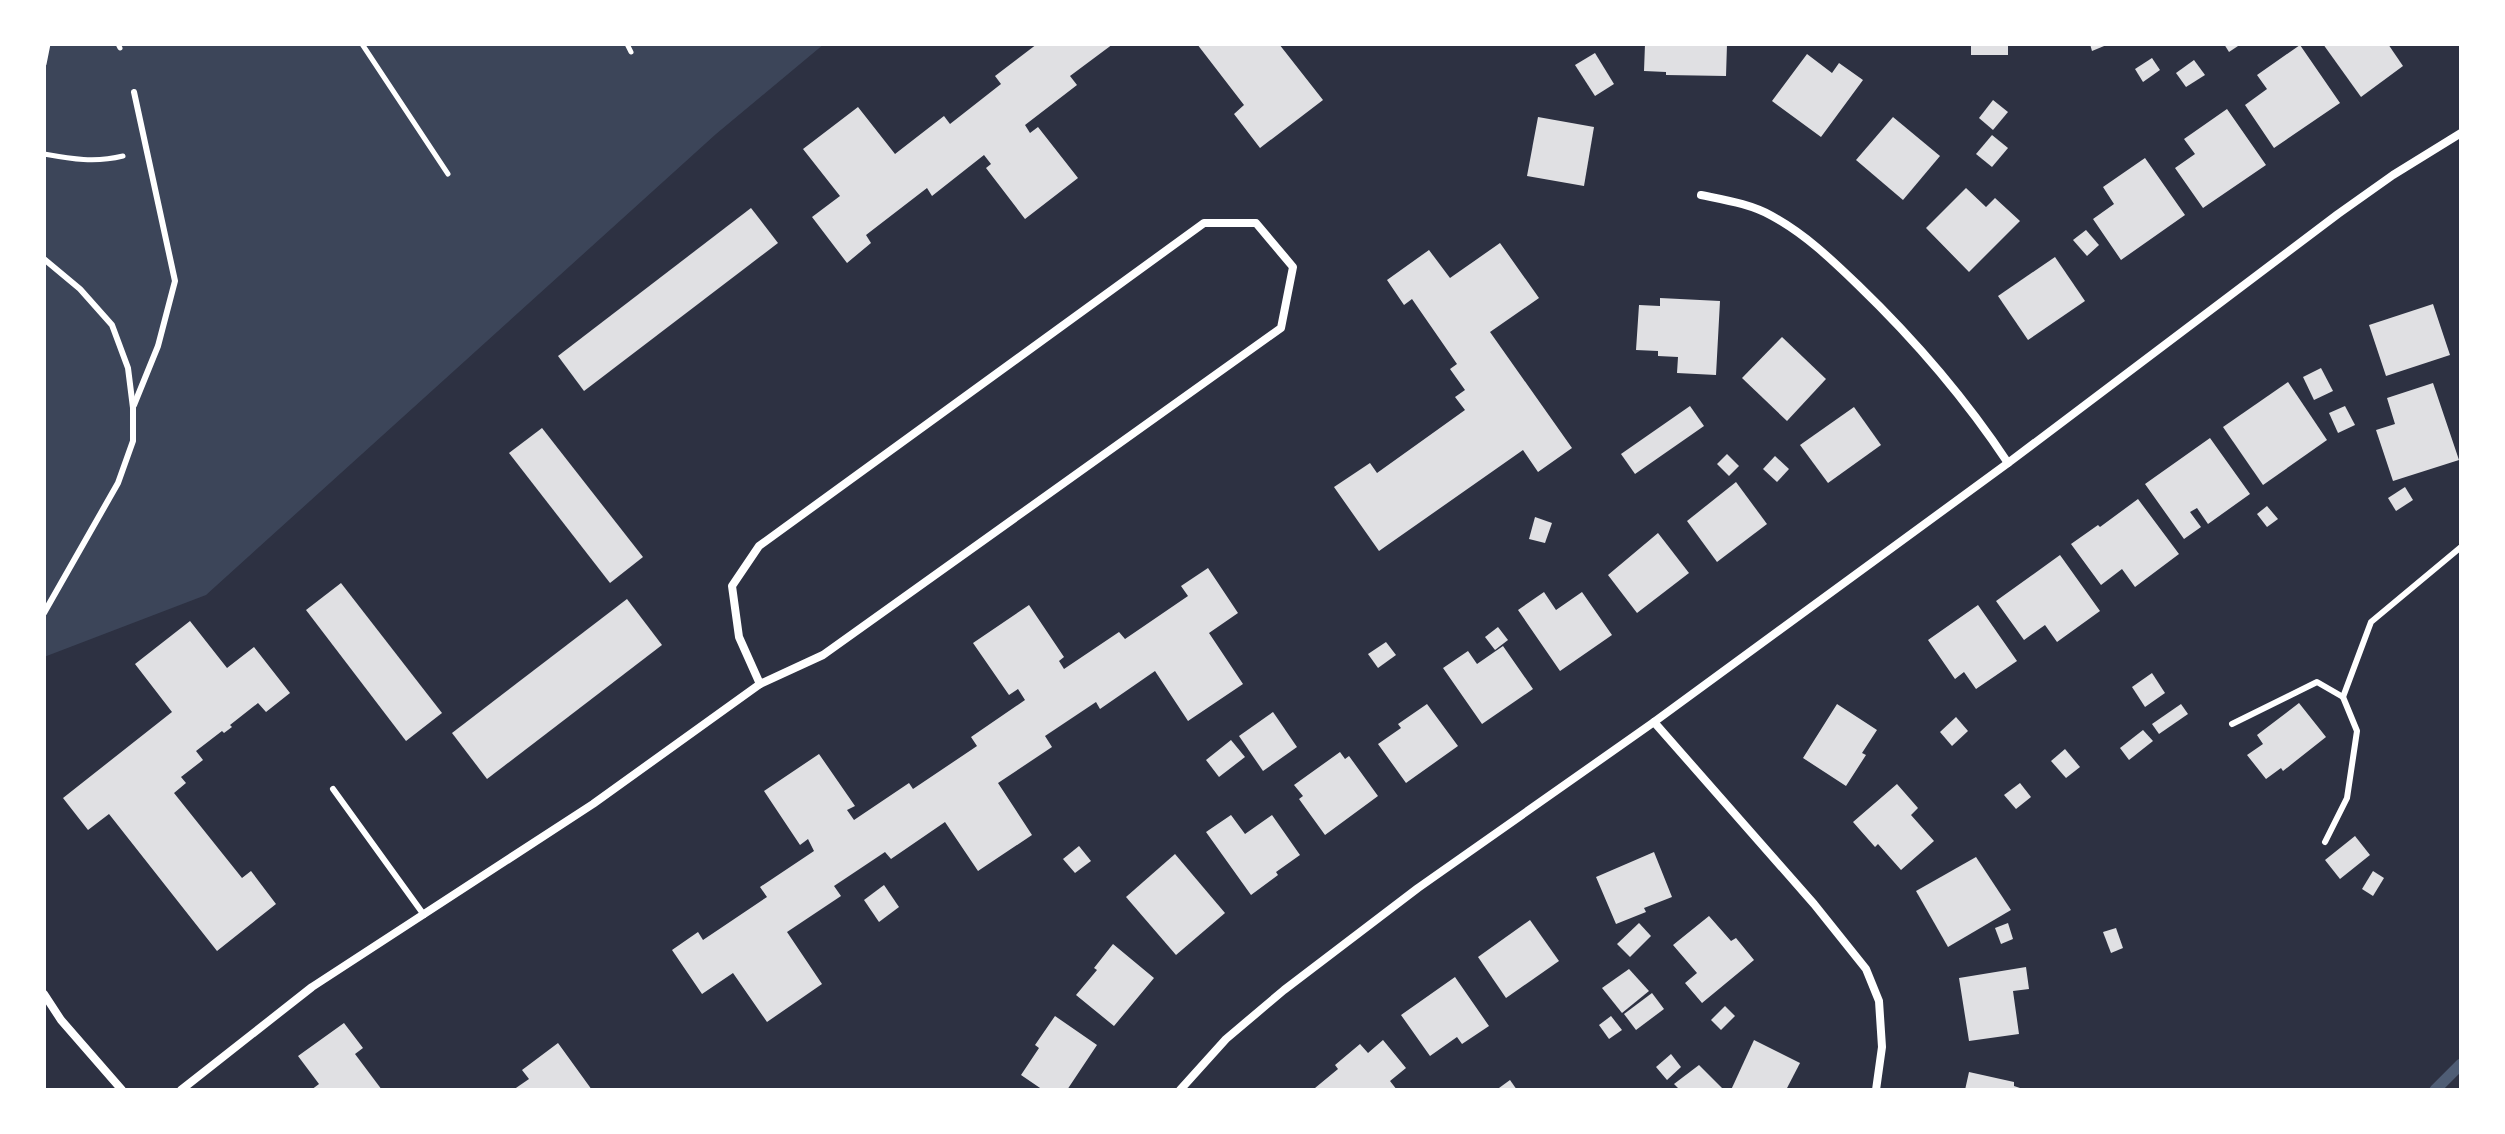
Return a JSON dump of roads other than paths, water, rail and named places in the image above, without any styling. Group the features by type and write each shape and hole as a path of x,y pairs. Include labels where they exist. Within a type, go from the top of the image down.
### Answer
{"street":[{"path":"1180,1090 1226,1039 1284,990 1418,888 1654,722 2008,463 2338,214 2461,133"},
{"path":"1701,195 1770,215 1815,245 1878,305 1953,386 2008,463"},
{"path":"181,1090 312,987 593,804 760,684 823,655 1281,328 1293,267 1256,223 1204,223 759,546 732,586 739,637 760,684"},
{"path":"1654,722 1814,904 1866,969 1879,1001 1882,1047 1876,1090"},
{"path":"44,994 61,1020 122,1090"}],"lane":[{"path":"133,408 158,346 175,281 134,92"},
{"path":"44,259 80,289 112,325 128,368 133,408 133,441 118,483 44,613"},
{"path":"2343,697 2371,622 2461,547"},
{"path":"2232,724 2317,682 2343,697 2357,731 2347,798 2325,842"},
{"path":"333,789 424,915"}],"waterway":[{"path":"2435,1090 2461,1064"}]}
